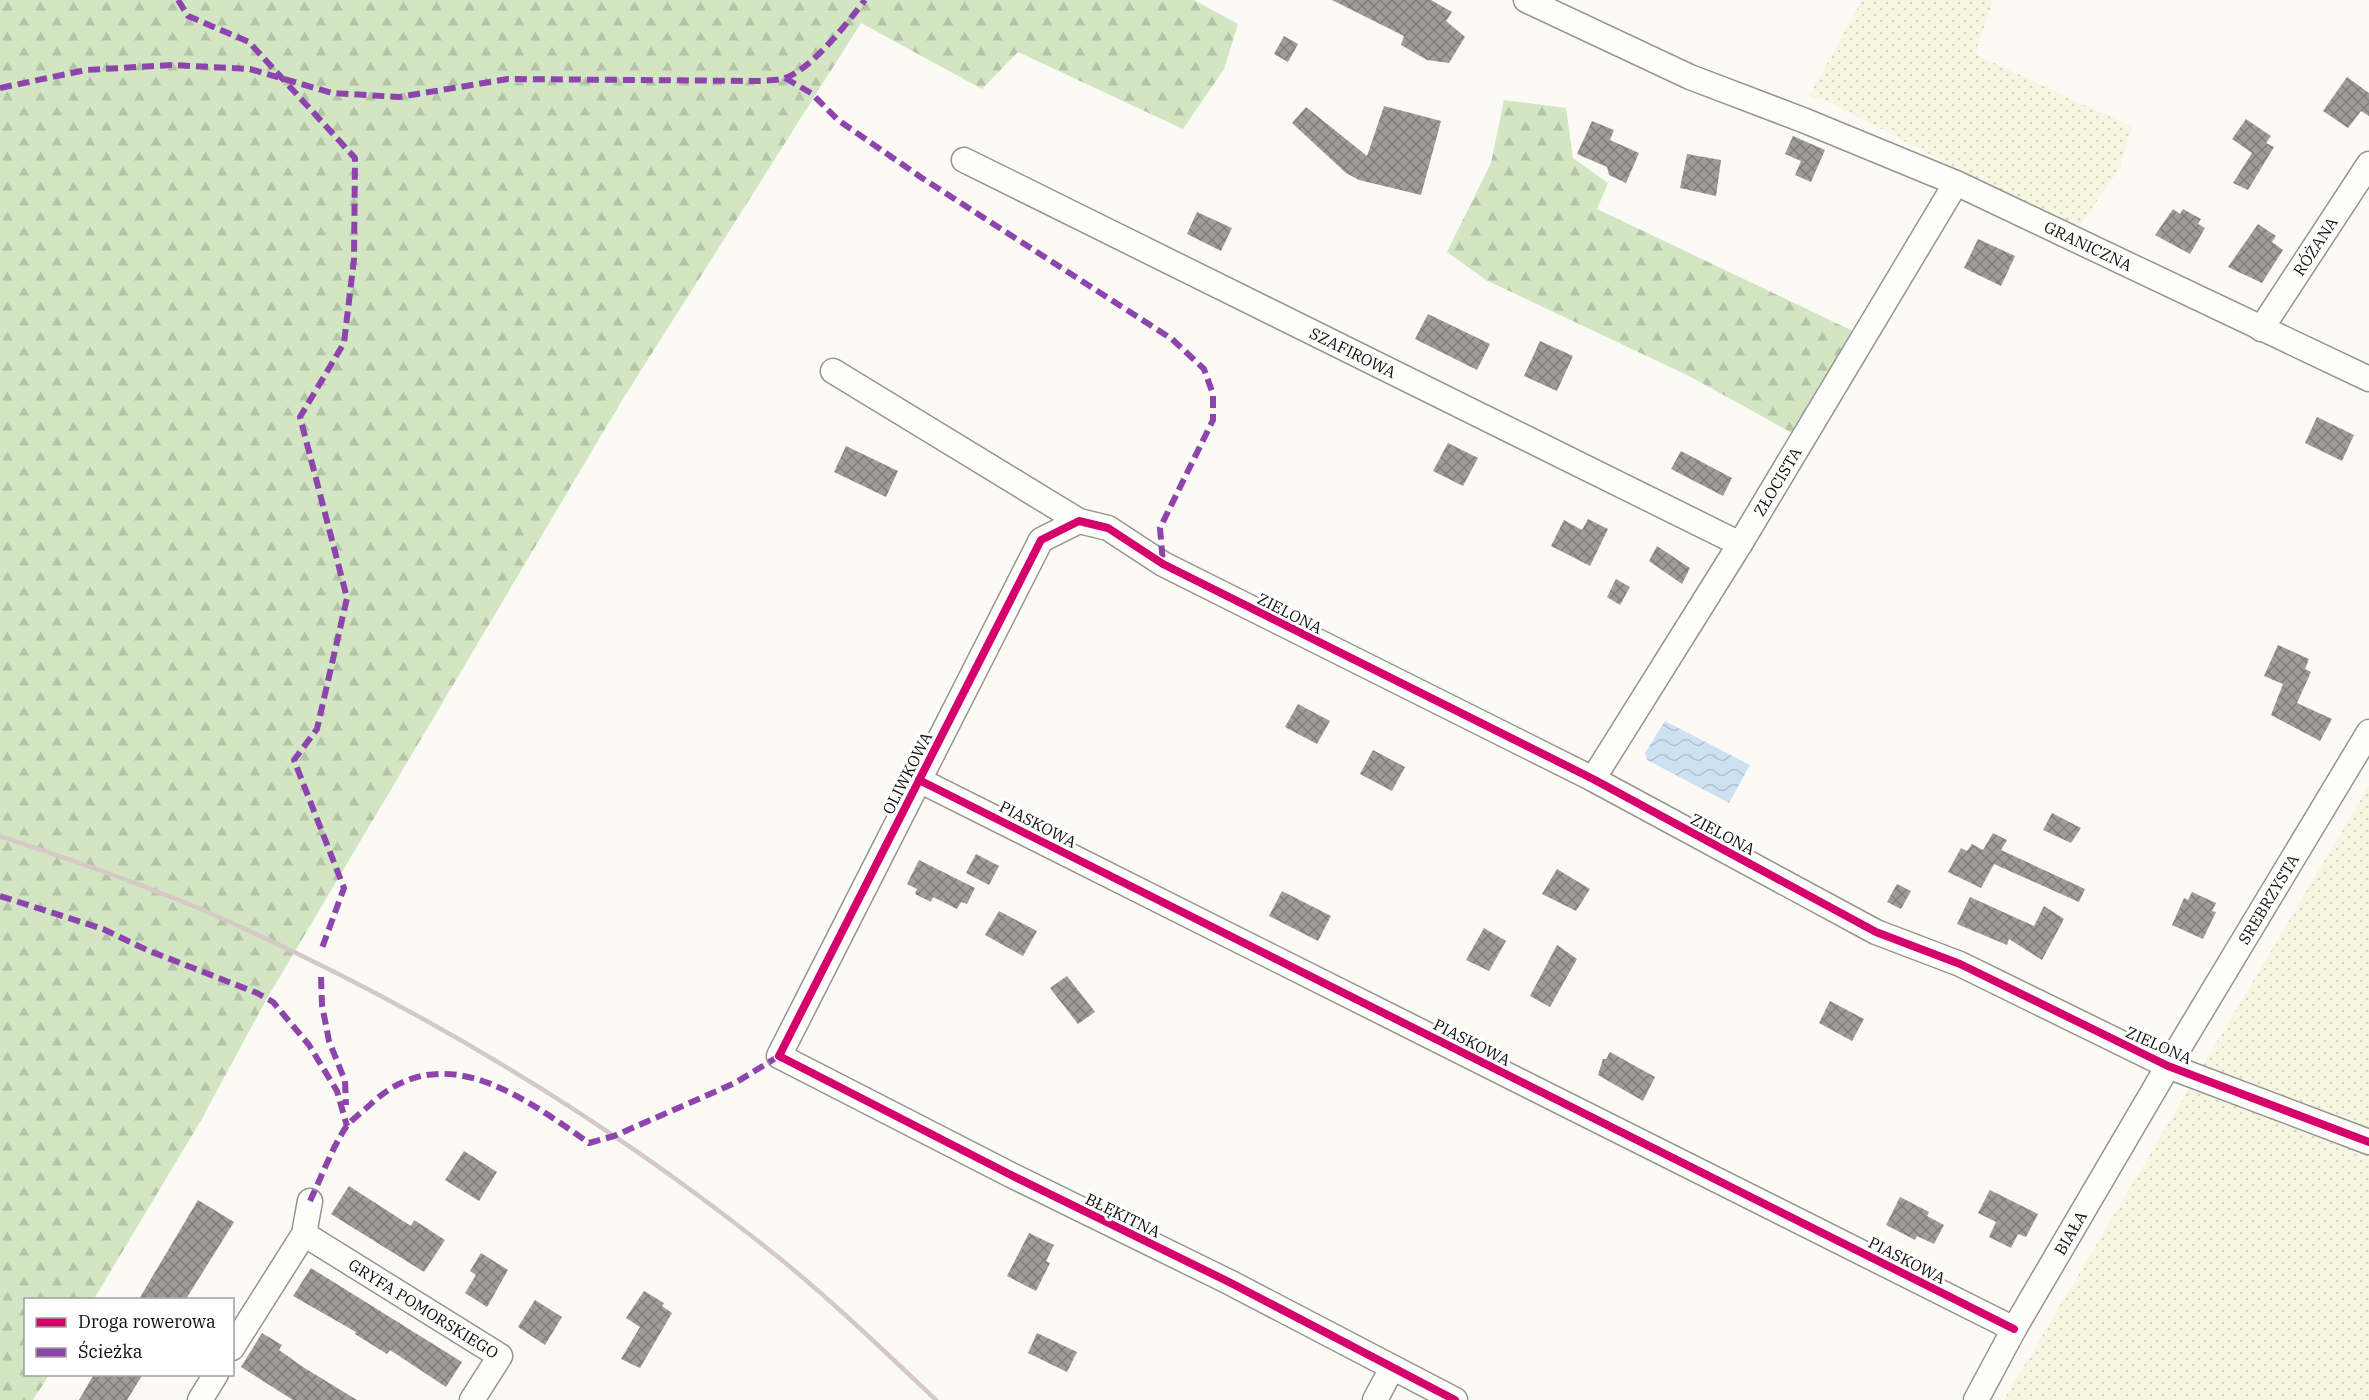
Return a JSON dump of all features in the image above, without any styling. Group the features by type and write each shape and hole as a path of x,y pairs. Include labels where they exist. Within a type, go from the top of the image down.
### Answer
{"street":[{"name":"GRANICZNA","path":"1526,0 1690,77 1803,120 1956,183 2369,379"},
{"name":"SZAFIROWA","path":"964,160 1740,544"},
{"name":"RÓŻANA","path":"2261,329 2369,164"},
{"name":"ZŁOCISTA","path":"1593,779 1740,544 1956,183"},
{"name":"ZIELONA","path":"833,371 1079,521 1108,528 1163,564 1593,779 1876,932 1960,964 2168,1066 2369,1142"},
{"name":"OLIWKOWA","path":"779,1056 1041,540 1079,521"},
{"name":"SREBRZYSTA","path":"2168,1066 2369,732"},
{"name":"PIASKOWA","path":"919,780 2013,1329"},
{"name":"BŁĘKITNA","path":"779,1056 1011,1175 1231,1283 1455,1400"},
{"name":"BIAŁA","path":"1976,1400 2013,1329 2168,1066"},
{"path":"234,1345 304,1234 310,1201"},
{"name":"GRYFA POMORSKIEGO","path":"304,1234 500,1356 472,1400"},
{"path":"1375,1400 1392,1368"}],"green space":[{"path":"0,0 1194,0 1238,24 1224,69 1183,129 1018,52 982,89 861,23 621,402 266,1000 200,1122 95,1298 24,1298 24,1376 48,1376 33,1400 0,1400"},
{"path":"1862,0 1993,0 1975,54 2132,127 2119,169 2076,231 1828,101 1809,96"},
{"path":"1504,100 1566,108 1573,158 1608,183 1597,209 1855,332 1794,434 1689,376 1486,280 1447,252 1491,163"},
{"path":"2369,786 2369,1400 2004,1400"}],"water":[{"path":"1665,721 1750,765 1729,803 1647,760 1645,753"}],"building":[{"path":"1332,0 1431,0 1452,12 1446,21 1465,37 1449,63 1427,60 1401,45 1404,36"},
{"path":"1284,36 1298,44 1288,62 1274,54"},
{"path":"2347,77 2369,93 2369,116 2361,111 2348,128 2323,111"},
{"path":"1384,106 1441,121 1421,195 1359,180 1346,173 1292,123 1306,107 1367,156"},
{"path":"2246,119 2271,136 2266,143 2274,147 2248,190 2233,183 2252,153 2232,139"},
{"path":"1592,121 1614,130 1610,140 1639,153 1626,183 1609,175 1607,167 1577,154"},
{"path":"1793,136 1825,150 1811,182 1795,175 1801,161 1785,154"},
{"path":"1687,154 1721,160 1716,196 1680,188"},
{"path":"2173,209 2180,214 2183,209 2201,219 2198,224 2205,228 2190,254 2155,235"},
{"path":"1197,212 1232,228 1221,251 1187,234"},
{"path":"2258,224 2276,236 2272,242 2283,250 2262,283 2228,267"},
{"path":"1978,239 2015,256 2001,286 1964,268"},
{"path":"1428,314 1490,344 1477,370 1415,339"},
{"path":"1540,341 1573,356 1557,391 1524,376"},
{"path":"2317,417 2354,435 2342,461 2305,443"},
{"path":"1448,443 1478,458 1463,486 1433,471"},
{"path":"846,446 898,471 886,497 834,472"},
{"path":"1681,451 1732,478 1723,496 1671,469"},
{"path":"1588,519 1608,529 1590,566 1551,546 1564,520 1582,530"},
{"path":"1657,546 1690,568 1682,584 1649,561"},
{"path":"1616,579 1630,587 1620,605 1607,597"},
{"path":"2278,645 2309,659 2305,669 2311,672 2297,703 2332,719 2320,741 2271,715 2283,684 2264,676"},
{"path":"1298,704 1330,721 1317,744 1285,727"},
{"path":"1373,750 1405,767 1392,791 1360,774"},
{"path":"2052,813 2081,828 2071,843 2043,830"},
{"path":"1993,833 2007,840 2001,850 2085,889 2079,902 1994,864 1981,888 1948,872 1961,848 1967,851 1972,844 1983,850"},
{"path":"976,854 999,866 989,885 966,873"},
{"path":"919,860 975,888 967,904 961,902 957,909 933,897 931,902 915,894 917,889 907,884"},
{"path":"1557,869 1590,889 1576,911 1542,894"},
{"path":"1897,884 1911,891 1901,909 1887,902"},
{"path":"1282,891 1331,916 1318,941 1269,916"},
{"path":"2192,892 2216,903 2212,911 2216,912 2203,939 2172,925 2184,898 2188,900"},
{"path":"1970,897 2034,926 2044,906 2064,919 2042,960 2009,939 2007,945 1957,924"},
{"path":"999,911 1037,931 1023,956 985,935"},
{"path":"1484,928 1506,941 1489,971 1466,960"},
{"path":"1557,945 1577,959 1550,1007 1530,996"},
{"path":"1067,976 1095,1012 1078,1024 1050,988"},
{"path":"1830,1001 1864,1019 1852,1041 1819,1023"},
{"path":"1610,1052 1655,1077 1643,1101 1598,1075 1603,1059 1606,1059"},
{"path":"464,1151 497,1172 479,1201 445,1180"},
{"path":"349,1186 411,1226 414,1220 445,1240 424,1272 331,1214"},
{"path":"1990,1190 2038,1214 2026,1237 2018,1234 2011,1248 1989,1237 1996,1222 1978,1213"},
{"path":"1900,1197 1929,1212 1927,1216 1944,1225 1934,1244 1917,1236 1915,1240 1886,1225"},
{"path":"198,1200 234,1222 187,1298 140,1298"},
{"path":"1029,1233 1054,1245 1046,1261 1050,1263 1036,1291 1007,1276"},
{"path":"481,1253 508,1270 487,1307 465,1293 476,1275 470,1271"},
{"path":"311,1268 462,1362 446,1387 390,1350 387,1354 355,1334 356,1332 293,1296"},
{"path":"644,1291 664,1303 662,1306 672,1313 640,1368 621,1359 640,1327 626,1318"},
{"path":"535,1300 562,1317 545,1345 518,1327"},
{"path":"262,1333 282,1345 279,1350 303,1367 357,1400 293,1400 241,1367"},
{"path":"1037,1333 1077,1352 1067,1372 1028,1353"},
{"path":"93,1376 142,1376 127,1400 79,1400"}],"railway":[{"path":"0,836 128,880 203,910 349,980 491,1058 628,1145 758,1241 827,1299 936,1400"}],"marked path":[{"path":"178,0 188,16 249,42 355,158 354,259 344,343 300,417 347,598 317,729 294,760 344,888 322,948"},
{"path":"0,88 86,70 172,65 250,69 332,93 399,97 508,79 775,80 795,73 818,55 865,0"},
{"path":"785,78 811,93 838,120 922,178 1172,339 1204,369 1213,394 1213,420 1160,528 1163,564"},
{"path":"0,896 103,929 147,950 257,993 273,1002 309,1045 337,1091 347,1126"},
{"path":"321,977 322,1005 329,1041 345,1081 346,1105"},
{"path":"310,1201 346,1127 373,1102 400,1083 428,1075 456,1075 484,1082 539,1109 589,1143 614,1136 735,1083 779,1056"}],"cycle path":[{"path":"1455,1400 1231,1283 1011,1175 779,1056 1041,540 1079,521 1108,528 1163,564 1593,779 1876,932 1960,964 2168,1066 2369,1142"},
{"path":"919,780 2014,1329"}]}
